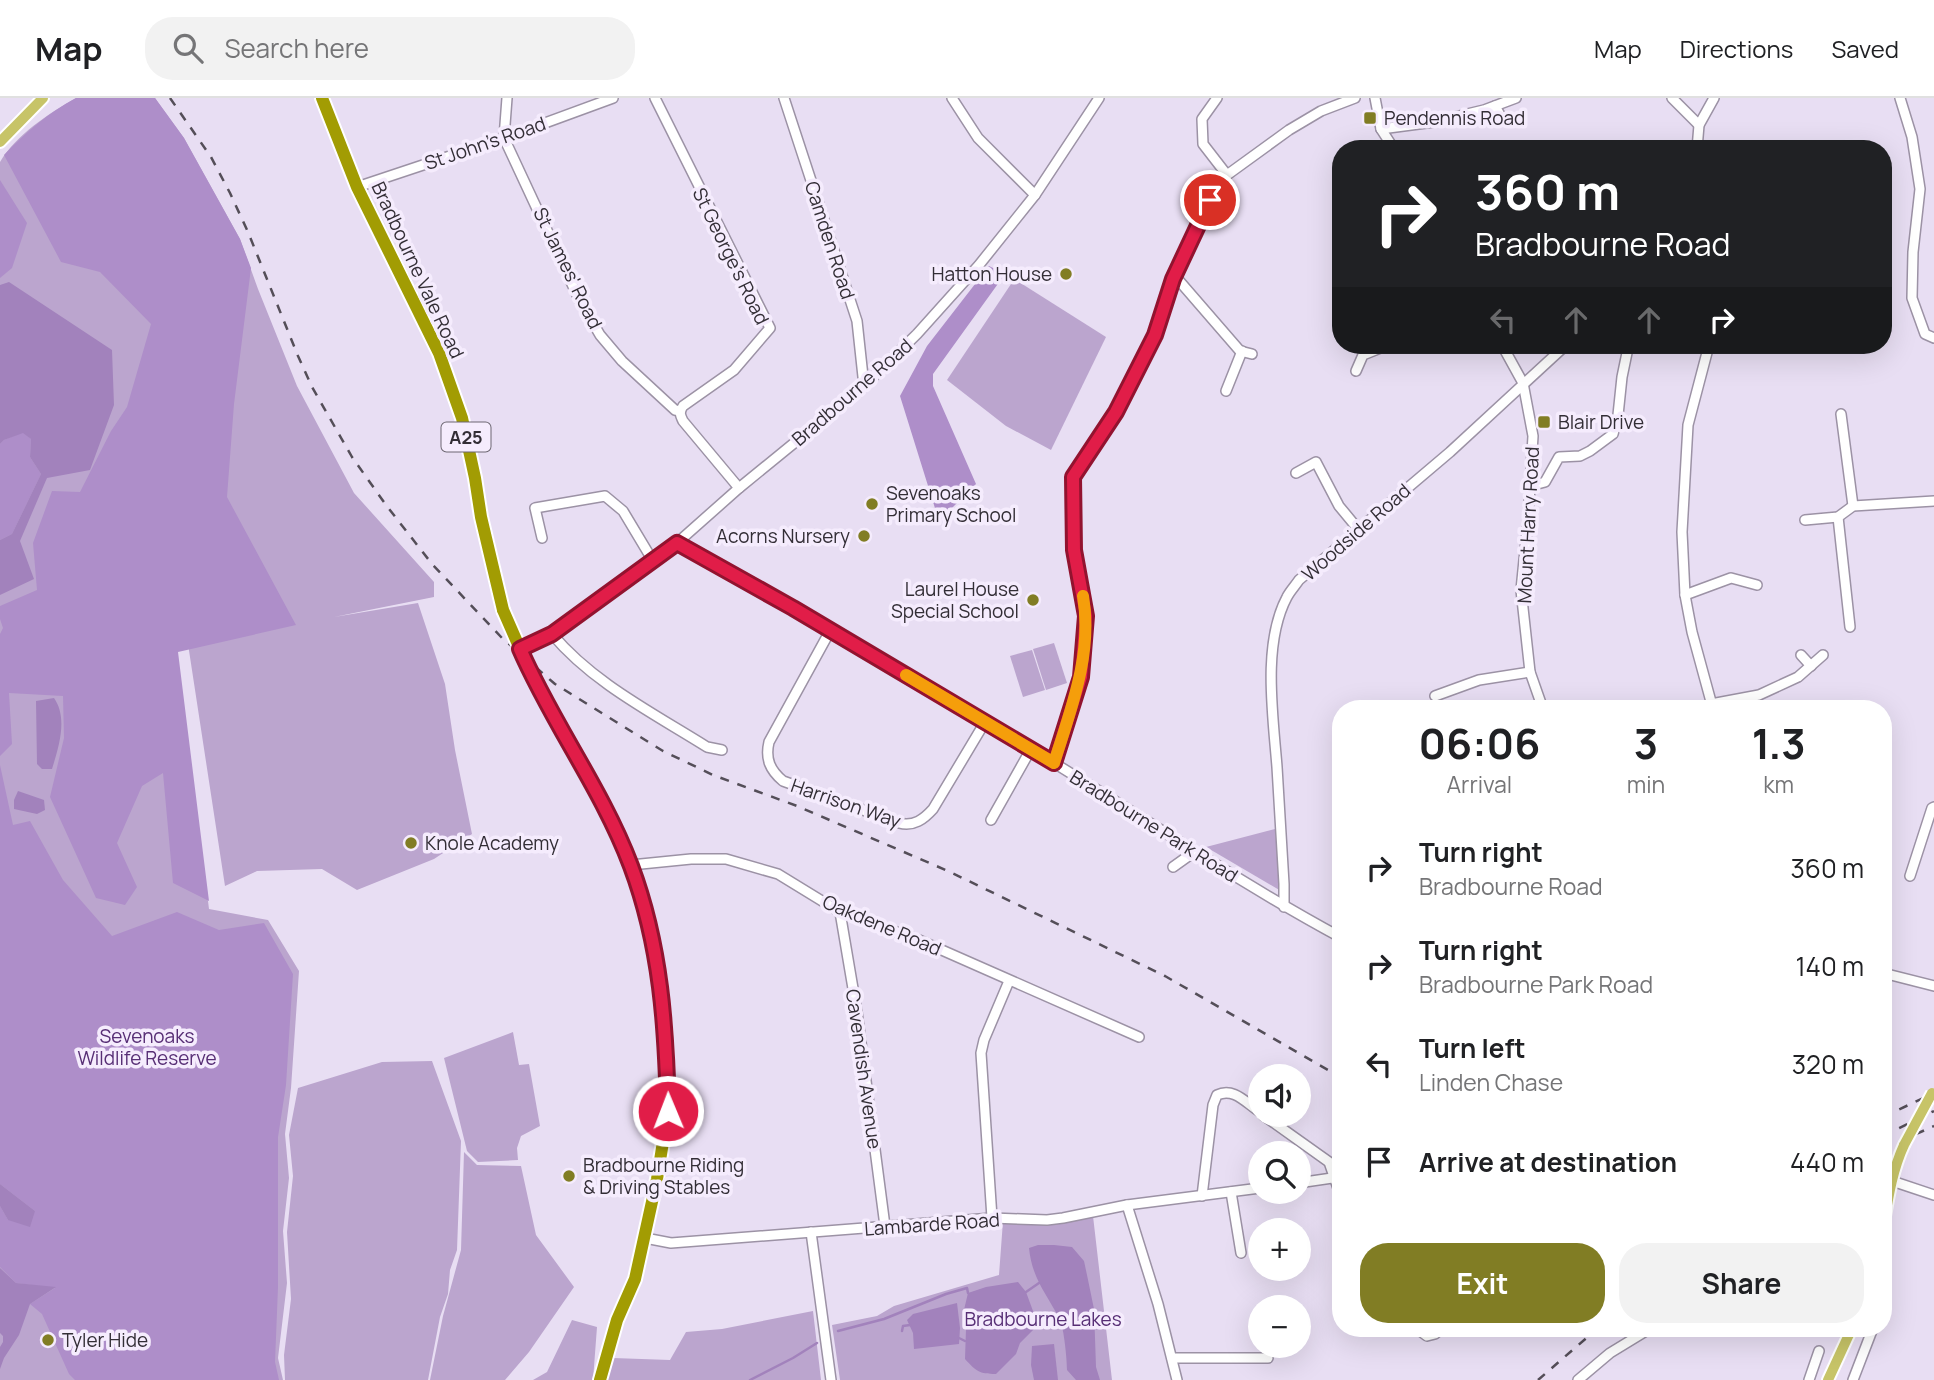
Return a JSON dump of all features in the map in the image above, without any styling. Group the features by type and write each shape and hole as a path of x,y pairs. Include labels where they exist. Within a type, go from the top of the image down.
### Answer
{"highway":[{"name":"Bradbourne Vale Road","path":"322,98 357,187 439,353 462,418 503,610 531,674 607,813 631,865 648,920 660,981 666,1037 668,1111 657,1179 635,1279 617,1320 600,1380"}],"main road":[{"path":"2,135 43,98"},
{"path":"1892,1181 1904,1145 1933,1091"},
{"path":"1828,1380 1848,1337"}],"street":[{"name":"St James' Road","path":"507,98 504,138 579,299 600,335 622,361 675,410 680,411"},
{"name":"St John's Road","path":"357,187 613,98"},
{"name":"St George's Road","path":"654,98 770,327 734,370 682,406 680,411"},
{"name":"Camden Road","path":"784,98 857,321 864,386"},
{"path":"952,98 978,138 1035,195"},
{"path":"1217,98 1202,120 1203,144 1227,175"},
{"path":"1054,763 1081,677 1086,616 1074,550 1073,477 1122,401 1155,335 1175,276 1210,200 1227,175 1289,130 1321,111 1355,98"},
{"path":"1375,98 1381,129 1388,140"},
{"path":"1381,129 1434,122 1484,110 1516,98"},
{"path":"1672,98 1699,125"},
{"path":"1698,140 1699,125 1714,98"},
{"path":"1900,98 1912,137 1920,189 1913,252 1912,298 1925,334 1934,338"},
{"name":"Bradbourne Road","path":"520,649 552,634 677,543 864,386 917,334 970,275 1035,195 1093,100"},
{"path":"1494,106 1500,116"},
{"path":"1175,276 1240,351 1247,353 1226,391"},
{"path":"1356,371 1366,354"},
{"name":"Mount Harry Road","path":"1507,354 1522,383 1533,436 1521,590 1530,672 1540,700"},
{"name":"Woodside Road","path":"1284,907 1272,665 1274,637 1283,604 1299,580 1450,452 1556,354"},
{"path":"1530,486 1545,482 1559,457 1580,456 1613,434 1627,354"},
{"path":"1707,354 1688,425 1682,532 1685,595 1710,700"},
{"path":"680,411 683,421 740,488"},
{"path":"1841,414 1853,506"},
{"path":"1296,472 1316,462 1339,506 1358,529"},
{"path":"542,538 535,508 605,496 623,511 653,561"},
{"path":"1805,520 1838,517 1853,506 1934,501"},
{"path":"1838,517 1850,627"},
{"name":"Bradbourne Park Road","path":"677,543 793,608 1031,749 1284,907 1332,933"},
{"path":"1685,595 1731,578 1757,585"},
{"name":"Harrison Way","path":"830,631 769,742 769,766 783,781 900,823 912,824 924,818 933,808 985,722"},
{"path":"552,634 566,651 605,684 707,747 722,750"},
{"path":"1801,654 1811,666"},
{"path":"1738,700 1759,695 1798,677 1823,655"},
{"path":"1435,696 1479,680 1530,672"},
{"path":"991,820 1031,749"},
{"path":"1910,876 1934,807"},
{"path":"1173,867 1194,852"},
{"name":"Oakdene Road","path":"631,865 691,859 726,859 778,874 840,912 919,940 1139,1037"},
{"name":"Cavendish Avenue","path":"840,912 857,1012 885,1226"},
{"path":"1892,975 1934,986"},
{"path":"992,1218 981,1053 1010,981"},
{"path":"1202,1196 1213,1105 1217,1095 1231,1092 1248,1104"},
{"path":"1280,1127 1329,1162 1332,1168"},
{"path":"1311,1181 1332,1179"},
{"path":"1892,1181 1934,1195"},
{"name":"Lambarde Road","path":"645,1238 671,1243 992,1218 1055,1219 1127,1205 1248,1190"},
{"path":"1231,1192 1241,1253"},
{"path":"1127,1205 1158,1304 1177,1380"},
{"path":"811,1232 831,1380"},
{"path":"1578,1380 1610,1353 1636,1337"},
{"path":"1853,1380 1870,1337"},
{"path":"1810,1380 1819,1351"},
{"path":"1172,1358 1248,1358"}],"green space":[{"name":"Sevenoaks Wildlife Reserve","path":"76,98 155,98 184,138 240,239 297,386 354,493 434,582 434,597 334,617 418,603 445,684 472,834 434,859 357,890 322,869 257,871 225,886 188,644 175,640 209,909 268,920 299,971 285,1134 289,1178 283,1231 287,1283 278,1358 283,1380 0,1380 0,162 24,134"},
{"path":"76,98 155,98 184,138 240,239 251,268 234,404 227,497 296,625 178,652 209,901 173,883 163,773 142,786 117,843 137,887 125,905 96,898 50,797 64,738 63,696 9,693 12,744 0,756 0,634 3,628 0,606 37,590 33,543 52,491 80,492 111,431 127,407 151,324 100,272 61,262 4,155 38,123"},
{"path":"0,180 27,223 12,268 0,278"},
{"path":"989,266 1005,274 933,374 933,386 976,484 939,521 900,396 927,346"},
{"path":"1019,282 1106,337 1051,450 1006,426 947,380 1011,284"},
{"path":"23,432 31,439 30,457 41,474 12,534 0,540 0,444"},
{"path":"1054,643 1067,683 1046,690 1033,649"},
{"path":"1032,650 1045,690 1023,697 1010,656"},
{"path":"0,765 13,825 30,821 63,880 112,936 177,912 219,930 264,923 293,974 286,1085 278,1137 275,1362 279,1380 75,1380 69,1374 42,1314 30,1304 55,1288 16,1283 0,1267 0,1206 8,1220 35,1211 0,1184"},
{"path":"1275,829 1281,891 1206,847"},
{"path":"513,1032 519,1065 529,1064 540,1126 521,1136 517,1148 518,1160 478,1162 467,1151 444,1058"},
{"path":"432,1061 461,1141 457,1250 450,1270 448,1294 440,1317 428,1380 285,1380 284,1355 291,1299 287,1232 293,1176 289,1135 298,1088 382,1062"},
{"path":"464,1152 477,1165 521,1166 536,1235 574,1287 529,1352 505,1380 430,1380 443,1316 461,1250"},
{"name":"Bradbourne Lakes","path":"1093,1216 1112,1380 840,1380 832,1325 877,1316 894,1306 999,1275 1003,1221"},
{"path":"813,1311 821,1380 603,1380 613,1358 670,1360 686,1332 722,1329"},
{"path":"572,1320 597,1327 593,1380 533,1380 547,1372"}],"shaded area":[{"path":"9,282 112,350 114,405 90,470 47,478 20,541 34,579 0,595 0,540 12,534 41,474 30,457 31,439 23,433 0,444 0,285"},
{"path":"54,698 61,714 59,742 52,769 42,769 37,764 36,701"},
{"path":"18,791 44,800 45,810 37,814 14,809"},
{"path":"0,1184 35,1211 30,1227 8,1220 0,1206"},
{"path":"1038,1245 1072,1247 1084,1261 1094,1309 1096,1367 1100,1380 1076,1380 1067,1370 1060,1320 1037,1278 1031,1259 1029,1248"},
{"path":"0,1268 16,1283 56,1287 30,1304 19,1335 0,1369 3,1336 0,1333"},
{"path":"1018,1282 1026,1292 1036,1321 1035,1328 1020,1343 1016,1354 996,1374 978,1371 965,1359 966,1329 963,1314 968,1293"},
{"path":"957,1303 959,1344 914,1349 913,1333 907,1320 913,1314"},
{"path":"1054,1344 1058,1380 1034,1380 1031,1365 1032,1346"}],"waterway":[{"path":"1026,1292 1039,1283"},
{"path":"838,1331 884,1319 946,1294 967,1288 968,1293"},
{"path":"902,1331 903,1326 910,1325"},
{"path":"1035,1328 1062,1326"},
{"path":"959,1338 965,1341"},
{"path":"750,1380 817,1343"}],"railway":[{"path":"170,98 211,157 230,193 312,387 352,457 432,564 502,638 555,684 663,751 713,775 797,806 948,871 1165,976 1332,1072"},
{"path":"1892,1113 1934,1093"},
{"path":"1892,1132 1934,1111"},
{"path":"1892,1145 1934,1126"},
{"path":"1538,1380 1588,1337"}],"slow traffic":[{"path":"906,675 1054,763 1081,677 1086,616 1083,596"}],"place":[{"name":"Pendennis Road","path":"1370,118"},
{"name":"Hatton House","path":"1066,274"},
{"name":"Blair Drive","path":"1544,422"},
{"name":"Sevenoaks Primary School","path":"872,504"},
{"name":"Acorns Nursery","path":"864,536"},
{"name":"Laurel House Special School","path":"1033,600"},
{"name":"Knole Academy","path":"411,843"},
{"name":"Bradbourne Riding & Driving Stables","path":"569,1176"},
{"name":"Tyler Hide","path":"48,1340"}],"route":[{"path":"668,1111 666,1037 660,981 648,920 631,865 607,813 520,649 552,634 677,543 793,608 1054,763 1081,677 1086,616 1074,550 1073,477 1116,412 1155,335 1173,279 1210,200"}]}
